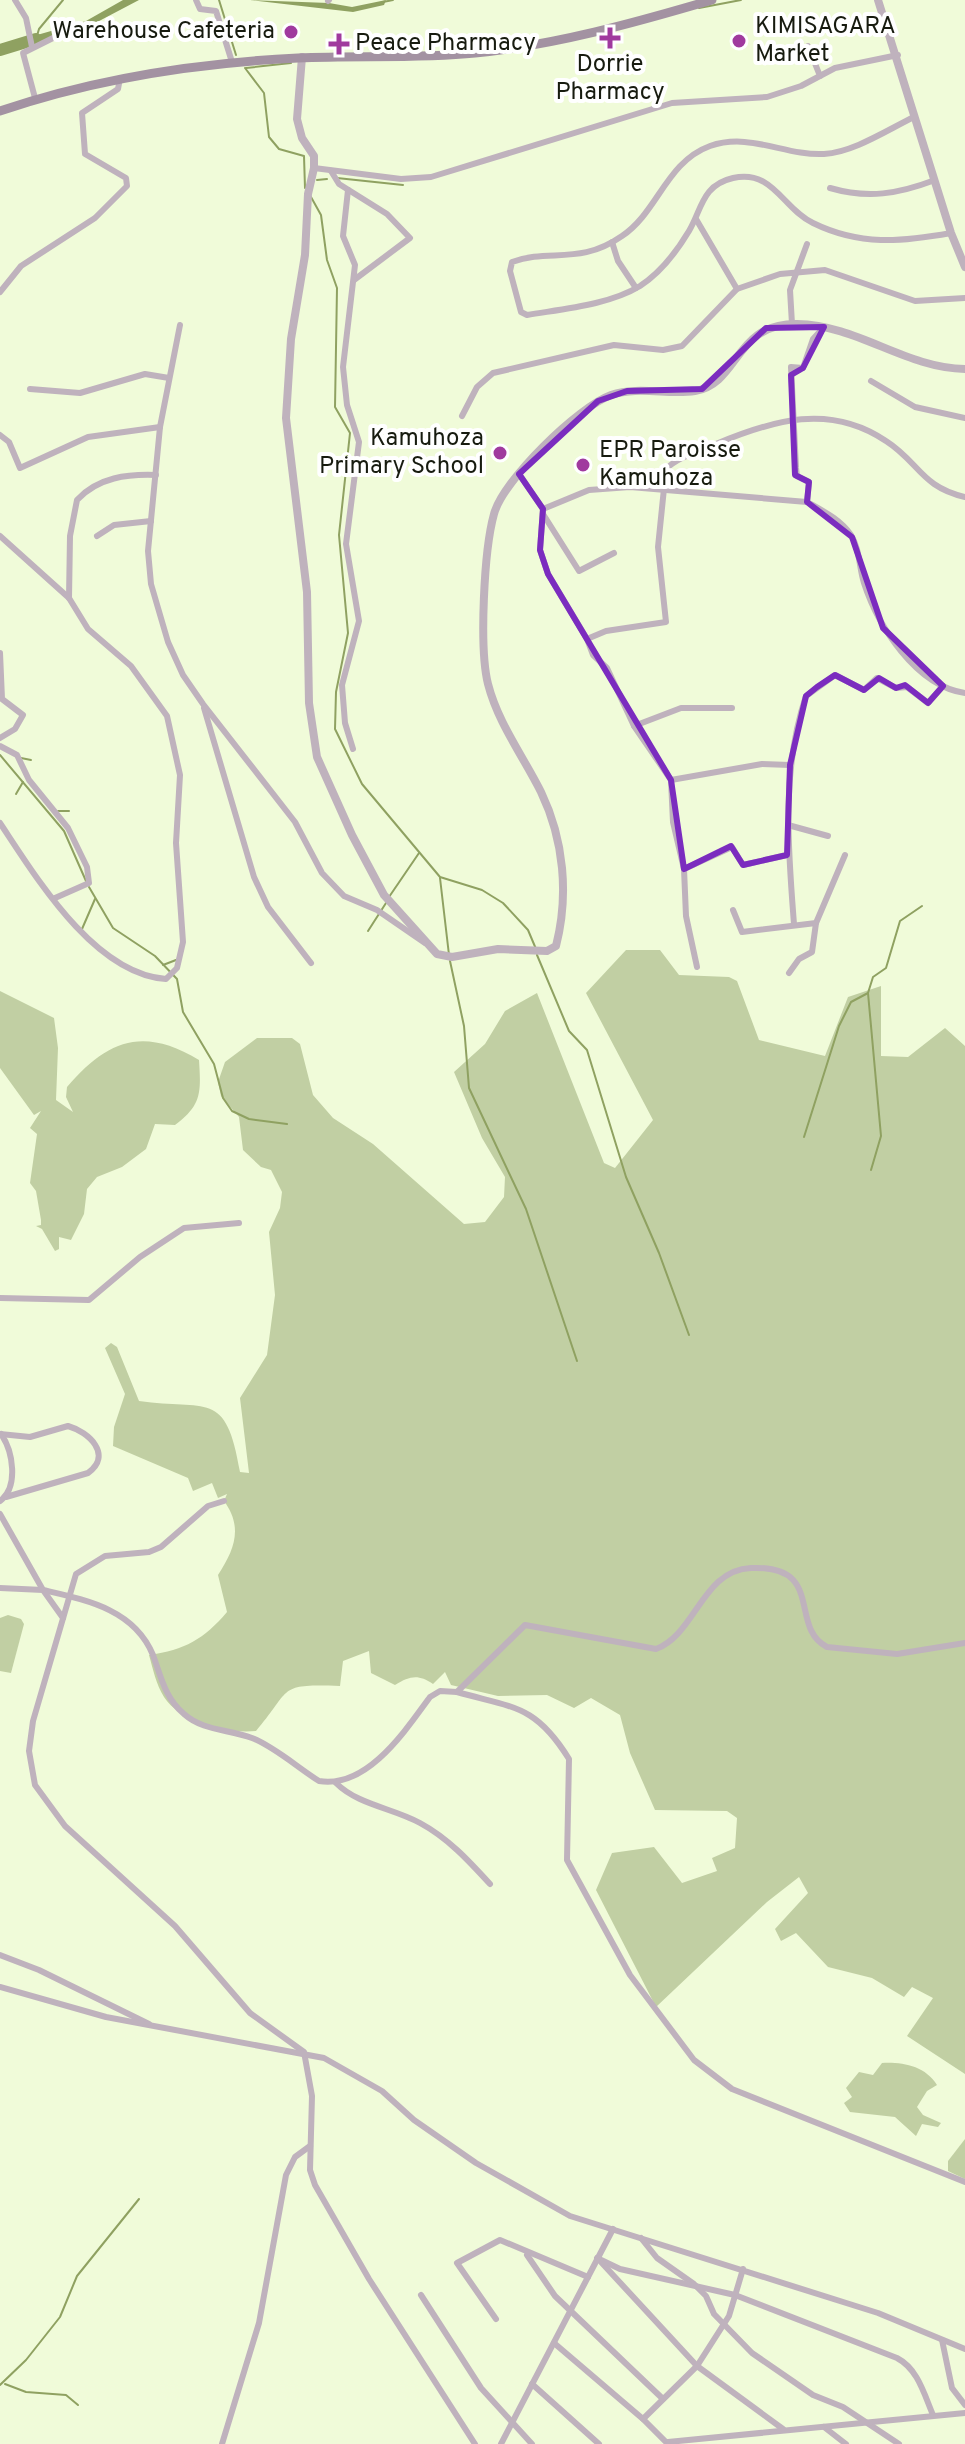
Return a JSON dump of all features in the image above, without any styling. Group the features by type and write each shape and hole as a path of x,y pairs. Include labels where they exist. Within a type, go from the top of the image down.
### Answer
{"main road":[{"path":"0,111 35,98 120,78 232,62 302,57 403,58 500,50 605,29 712,0"}],"street":[{"path":"15,0 26,18 31,45"},
{"path":"196,0 200,9 216,11 232,62"},
{"path":"878,0 898,55 951,233 965,267"},
{"path":"35,98 23,55 31,45 55,37"},
{"path":"808,46 820,76"},
{"path":"311,181 331,171 416,180 431,177 672,103 767,97 858,61 898,55"},
{"path":"302,57 297,119 302,138 314,156 305,255 291,339 286,418 307,592 311,728 317,757 331,792 387,899 427,944"},
{"path":"0,292 21,266 95,218 127,186 126,178 85,154 82,144 82,113 118,89 120,78"},
{"path":"914,117 836,152 821,154 742,141 703,149 682,162 634,226 612,242 578,256 512,262 510,271 521,312 535,313 606,299 636,288 675,252 696,219 699,203 709,190 730,178 747,176 769,183 809,222 850,237 889,243 951,233"},
{"path":"331,171 348,190 387,214 410,238 354,280"},
{"path":"830,188 851,194 884,195 935,180"},
{"path":"348,190 342,226 343,236 354,257 354,280 343,352 347,405 359,442 346,544 359,621 342,685 345,723 353,749"},
{"path":"696,219 737,289"},
{"path":"612,242 621,268 636,288"},
{"path":"792,324 790,290 793,273 807,244"},
{"path":"462,416 481,382 507,367 614,345 663,350 682,346 737,289 747,283 825,270 915,301 965,298"},
{"path":"180,325 160,427 149,570 159,616 183,675 295,822 322,873 344,896 380,913 449,957 498,949 547,951 556,946 561,926 563,892 555,824 495,703 483,654 493,515 519,474 598,401 627,391 702,389 732,364 757,334 777,325 824,327 858,335 915,361 965,369"},
{"path":"807,502 809,482 797,476 791,365 803,368 813,339 824,327"},
{"path":"30,389 80,393 145,374 169,378"},
{"path":"871,381 915,407 965,418"},
{"path":"587,639 606,631 666,622 658,547 663,488 669,465 746,431 793,418 840,421 889,442 936,488 965,497"},
{"path":"0,435 9,442 20,468 88,437 160,427"},
{"path":"519,474 579,571 614,553"},
{"path":"69,598 70,536 77,500 96,486 119,476 156,475"},
{"path":"543,511 589,490 663,488 807,502 832,517 852,537 863,580 883,628 910,660 943,686 965,693"},
{"path":"543,511 540,550 543,560 593,655 607,668 634,726 671,780 672,813 684,869 686,916 697,967"},
{"path":"97,536 114,525 151,521"},
{"path":"0,536 69,598 88,629 131,666 167,716 181,780 176,843 183,942 172,976 139,974 112,959 85,937 0,823"},
{"path":"0,653 2,699 23,715 15,729 0,738"},
{"path":"794,924 787,855 790,765 806,696 835,675 864,690 877,678 896,688 907,687 928,703 943,686"},
{"path":"203,704 219,767 254,877 268,907 311,963"},
{"path":"634,726 681,708 732,708"},
{"path":"0,746 17,755 29,780 68,828 87,867 89,883 55,898"},
{"path":"671,780 762,764 790,765"},
{"path":"788,825 828,836"},
{"path":"684,869 732,847 741,865 787,855"},
{"path":"789,973 799,959 812,952 816,923 845,855"},
{"path":"733,910 742,932 816,923"},
{"path":"0,1298 89,1300 140,1257 184,1228 239,1223"},
{"path":"68,1426 89,1436 98,1447 95,1468 88,1473 3,1499 12,1483 11,1457 1,1434 30,1437 68,1426"},
{"path":"224,1501 208,1506 161,1547 98,1559 76,1574 33,1721 29,1751 35,1785 44,1802 65,1826 175,1926 250,2013 304,2052 312,2096 310,2170 329,2211 475,2444"},
{"path":"0,1514 43,1590 63,1618"},
{"path":"457,1692 525,1625 649,1648 665,1645 718,1582 731,1572 754,1567 785,1573 796,1580 803,1590 812,1631 818,1642 827,1647 897,1654 965,1643"},
{"path":"0,1588 43,1590 103,1605 120,1615 142,1636 152,1652 164,1688 186,1716 209,1729 256,1740 319,1781 336,1783 352,1796 421,1823 461,1852 490,1884"},
{"path":"336,1783 374,1762 436,1693 457,1692 519,1707 541,1723 569,1759 567,1860 630,1975 694,2060 732,2089 965,2182"},
{"path":"0,1955 39,1970 152,2026"},
{"path":"0,1987 152,2026 324,2058 382,2091 414,2120 476,2163 570,2216 878,2313 965,2349"},
{"path":"222,2444 259,2323 286,2175 295,2157 310,2146"},
{"path":"501,2444 613,2229"},
{"path":"640,2236 657,2258 694,2284 723,2324 763,2361 813,2395 843,2407 899,2444"},
{"path":"496,2319 457,2263 500,2240 527,2255 588,2277"},
{"path":"527,2255 555,2296 663,2399"},
{"path":"597,2258 620,2269 735,2295 907,2364 933,2415"},
{"path":"597,2258 697,2366 783,2429"},
{"path":"643,2419 697,2366 723,2324 743,2269"},
{"path":"421,2295 481,2388 511,2425 532,2444"},
{"path":"942,2340 952,2388 965,2405"},
{"path":"554,2343 669,2443 747,2436 783,2429 965,2413"},
{"path":"532,2384 599,2444"},
{"path":"823,2426 846,2444"},
{"path":"747,2436 756,2444"}],"highlighted area":[{"path":"824,327 803,368 791,375 795,475 809,482 807,502 852,537 883,628 943,686 928,703 905,685 896,688 879,678 864,690 835,675 817,687 806,696 790,765 787,855 743,865 731,846 684,869 671,780 548,574 540,550 543,509 519,474 598,401 627,391 702,389 766,328"}],"shaded area":[{"path":"123,0 139,0 82,30 37,42 37,35 86,21"},
{"path":"250,0 329,3 352,7 386,0 384,5 353,12"},
{"path":"626,950 660,950 679,975 729,977 737,981 759,1040 825,1056 848,997 881,986 881,1056 908,1057 945,1028 965,1046 965,2074 907,2036 933,1998 912,1987 904,1997 872,1978 828,1967 796,1933 781,1941 775,1929 808,1893 799,1877 767,1902 656,2007 596,1890 612,1853 654,1847 682,1883 717,1871 712,1858 735,1848 737,1818 727,1811 655,1810 630,1753 620,1715 591,1698 574,1708 547,1695 498,1696 451,1685 445,1672 433,1684 414,1677 395,1685 371,1673 369,1651 343,1661 340,1686 295,1688 282,1697 256,1731 232,1731 206,1725 181,1714 164,1697 155,1676 149,1655 193,1642 227,1612 218,1575 229,1556 235,1529 224,1501 227,1494 218,1498 212,1483 193,1491 188,1478 113,1446 114,1427 125,1394 105,1348 111,1343 117,1347 139,1401 197,1406 220,1415 228,1427 240,1472 249,1473 240,1398 267,1355 275,1295 269,1232 280,1208 282,1192 271,1170 261,1167 243,1150 239,1117 221,1096 218,1082 225,1062 257,1038 292,1038 300,1044 313,1095 333,1118 373,1144 464,1224 485,1222 504,1197 505,1177 482,1138 454,1072 485,1044 505,1011 537,993 604,1163 615,1168 653,1120 586,993"},
{"path":"0,991 54,1018 58,1048 56,1100 73,1112 66,1097 67,1087 97,1058 112,1049 143,1041 160,1043 199,1060 198,1097 190,1111 175,1125 155,1124 146,1149 122,1167 97,1177 87,1189 84,1214 71,1240 59,1237 59,1249 55,1251 42,1229 36,1226 41,1225 41,1220 36,1191 30,1183 37,1134 30,1128 41,1111 34,1115 0,1068"},
{"path":"8,1615 21,1619 24,1624 11,1673 0,1671 0,1618"},
{"path":"882,2063 913,2066 932,2079 937,2085 927,2091 917,2107 923,2115 941,2123 938,2127 922,2124 916,2136 895,2117 850,2112 844,2103 852,2097 846,2088 859,2072 873,2075"},
{"path":"965,2139 965,2179 948,2171 948,2161"}],"waterway":[{"path":"36,39 39,29 63,0"},
{"path":"219,0 236,55"},
{"path":"383,2 393,0"},
{"path":"699,8 741,0"},
{"path":"0,50 36,39"},
{"path":"246,68 291,63"},
{"path":"245,68 264,93 269,137 279,149 304,156 305,188"},
{"path":"337,178 403,185"},
{"path":"317,180 327,179"},
{"path":"311,197 321,215 327,260 337,288 335,407 350,433 339,535 348,633 336,692 335,729 362,784 440,877 482,890 503,903 528,930 536,949"},
{"path":"0,755 64,831 86,881"},
{"path":"21,758 31,760"},
{"path":"16,794 23,782"},
{"path":"58,811 69,811"},
{"path":"389,897 419,853"},
{"path":"440,878 449,955"},
{"path":"89,887 113,928 155,956 177,979 183,1012 214,1064 223,1098 232,1111 249,1119 287,1124"},
{"path":"82,929 95,899"},
{"path":"368,931 386,903"},
{"path":"804,1137 839,1026 851,1002 868,993 873,977 886,968 900,921 922,906"},
{"path":"537,955 569,1031 587,1050 626,1177 659,1253 689,1335"},
{"path":"163,965 176,960"},
{"path":"450,961 464,1026 469,1088 526,1209 577,1361"},
{"path":"868,993 881,1136 871,1170"},
{"path":"0,2385 26,2360 60,2317 77,2276 139,2199"},
{"path":"5,2384 26,2392 66,2395 78,2405"}],"place":[{"name":"Warehouse Cafeteria","path":"291,32"},
{"name":"Dorrie Pharmacy","path":"610,38"},
{"name":"KIMISAGARA Market","path":"739,41"},
{"name":"Peace Pharmacy","path":"339,44"},
{"name":"Kamuhoza Primary School","path":"500,453"},
{"name":"EPR Paroisse Kamuhoza","path":"583,465"}]}
